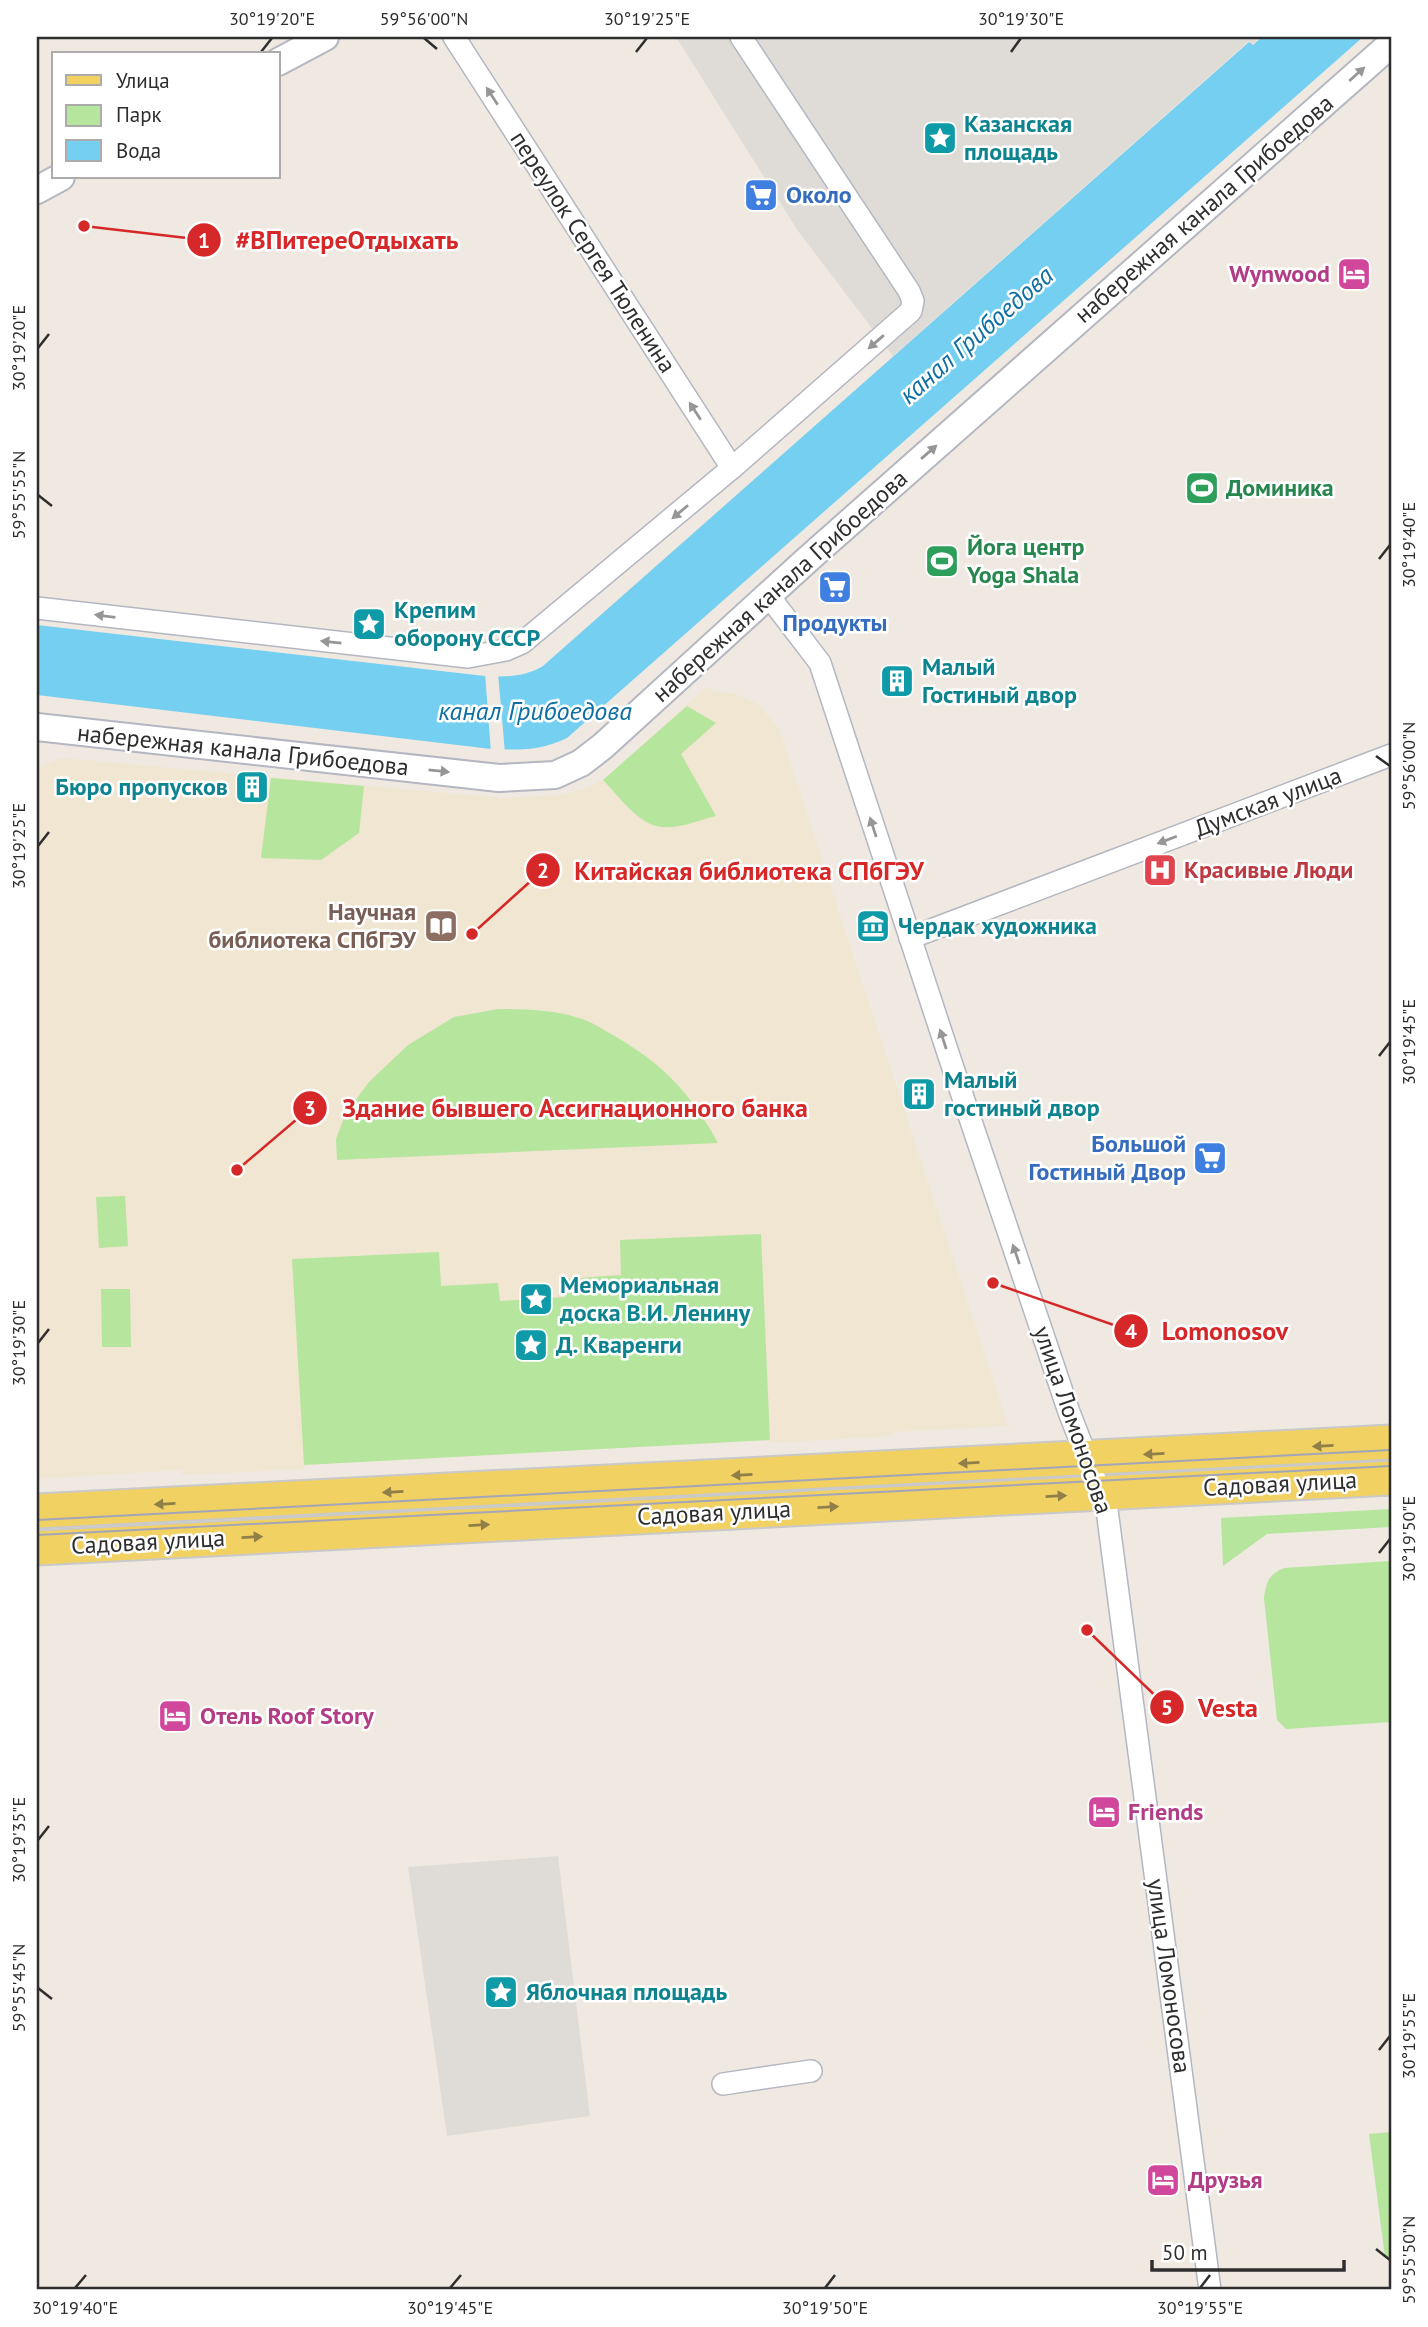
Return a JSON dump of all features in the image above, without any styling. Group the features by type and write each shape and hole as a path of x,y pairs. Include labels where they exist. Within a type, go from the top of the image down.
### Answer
{"main road":[{"name":"Садовая улица","path":"37,1511 1391,1442"},
{"name":"Садовая улица","path":"37,1548 1391,1478"}],"street":[{"path":"280,60 325,37"},
{"name":"переулок Сергея Тюленина","path":"454,37 732,468"},
{"path":"37,608 468,657 490,654 522,643 732,468 911,311 913,301 909,291 741,37"},
{"name":"набережная канала Грибоедова","path":"37,727 499,778 555,775 580,763 603,746 768,595 1391,44"},
{"path":"37,190 59,178"},
{"name":"улица Ломоносова","path":"768,595 820,663 1066,1404 1108,1520 1210,2290"},
{"name":"Думская улица","path":"910,938 1391,755"},
{"path":"723,2084 811,2071"}],"shaded area":[{"name":"Казанская площадь","path":"676,37 1261,37 1252,45 1249,41 893,356 798,231"},
{"path":"708,686 715,692 732,693 758,704 779,729 1008,1426 893,1432 893,1436 770,1443 770,1440 305,1465 304,1469 183,1475 181,1470 37,1479 37,768 62,758 501,798 560,795 582,790 603,780"},
{"name":"Яблочная площадь","path":"558,1856 590,2116 447,2136 408,1867"}],"green space":[{"path":"687,706 716,723 681,754 716,816 675,827 653,825 629,809 603,780"},
{"path":"271,778 364,786 359,833 321,860 261,858"},
{"path":"498,1009 572,1016 586,1020 629,1045 673,1080 697,1109 718,1143 337,1160 336,1139 346,1113 369,1082 408,1045 454,1017"},
{"path":"125,1196 128,1246 99,1248 96,1197"},
{"path":"761,1234 770,1440 304,1465 292,1259 439,1252 441,1286 498,1283 500,1301 565,1297 565,1279 621,1275 620,1240"},
{"path":"101,1289 130,1289 131,1347 102,1347"},
{"path":"1391,1509 1391,1527 1267,1534 1223,1566 1221,1518"},
{"path":"1391,1561 1391,1722 1286,1729 1277,1720 1264,1598 1269,1579 1284,1568"},
{"path":"1391,2132 1391,2257 1385,2257 1369,2134"}],"water":[{"name":"канал Грибоедова","path":"1262,37 1363,37 567,738 530,749 491,749 37,695 37,625 485,676 515,675 543,666 1249,42 1253,45"}],"pier":[{"path":"485,673 498,673 505,753 491,753"}],"tram line":[{"path":"37,1520 1391,1450"},
{"path":"37,1535 1391,1466"}],"place":[{"name":"Казанская площадь","path":"940,138"},
{"name":"Около","path":"761,195"},
{"name":"#ВПитереОтдыхать","path":"84,226"},
{"name":"Wynwood","path":"1354,274"},
{"name":"Доминика","path":"1202,488"},
{"name":"Йога центр Yoga Shala","path":"942,561"},
{"name":"Продукты","path":"835,587"},
{"name":"Крепим оборону СССР","path":"369,624"},
{"name":"Малый Гостиный двор","path":"897,681"},
{"name":"Бюро пропусков","path":"252,787"},
{"name":"Красивые Люди","path":"1160,870"},
{"name":"Научная библиотека СПбГЭУ","path":"441,926"},
{"name":"Чердак художника","path":"873,926"},
{"name":"Китайская библиотека СПбГЭУ","path":"472,934"},
{"name":"Малый гостиный двор","path":"919,1094"},
{"name":"Большой Гостиный Двор","path":"1210,1158"},
{"name":"Здание бывшего Ассигнационного банка","path":"237,1170"},
{"name":"Lomonosov","path":"993,1283"},
{"name":"Мемориальная доска В.И. Ленину","path":"536,1299"},
{"name":"Д. Кваренги","path":"531,1345"},
{"name":"Vesta","path":"1087,1630"},
{"name":"Отель Roof Story","path":"175,1716"},
{"name":"Friends","path":"1104,1812"},
{"name":"Яблочная площадь","path":"501,1992"},
{"name":"Друзья","path":"1163,2180"}]}
